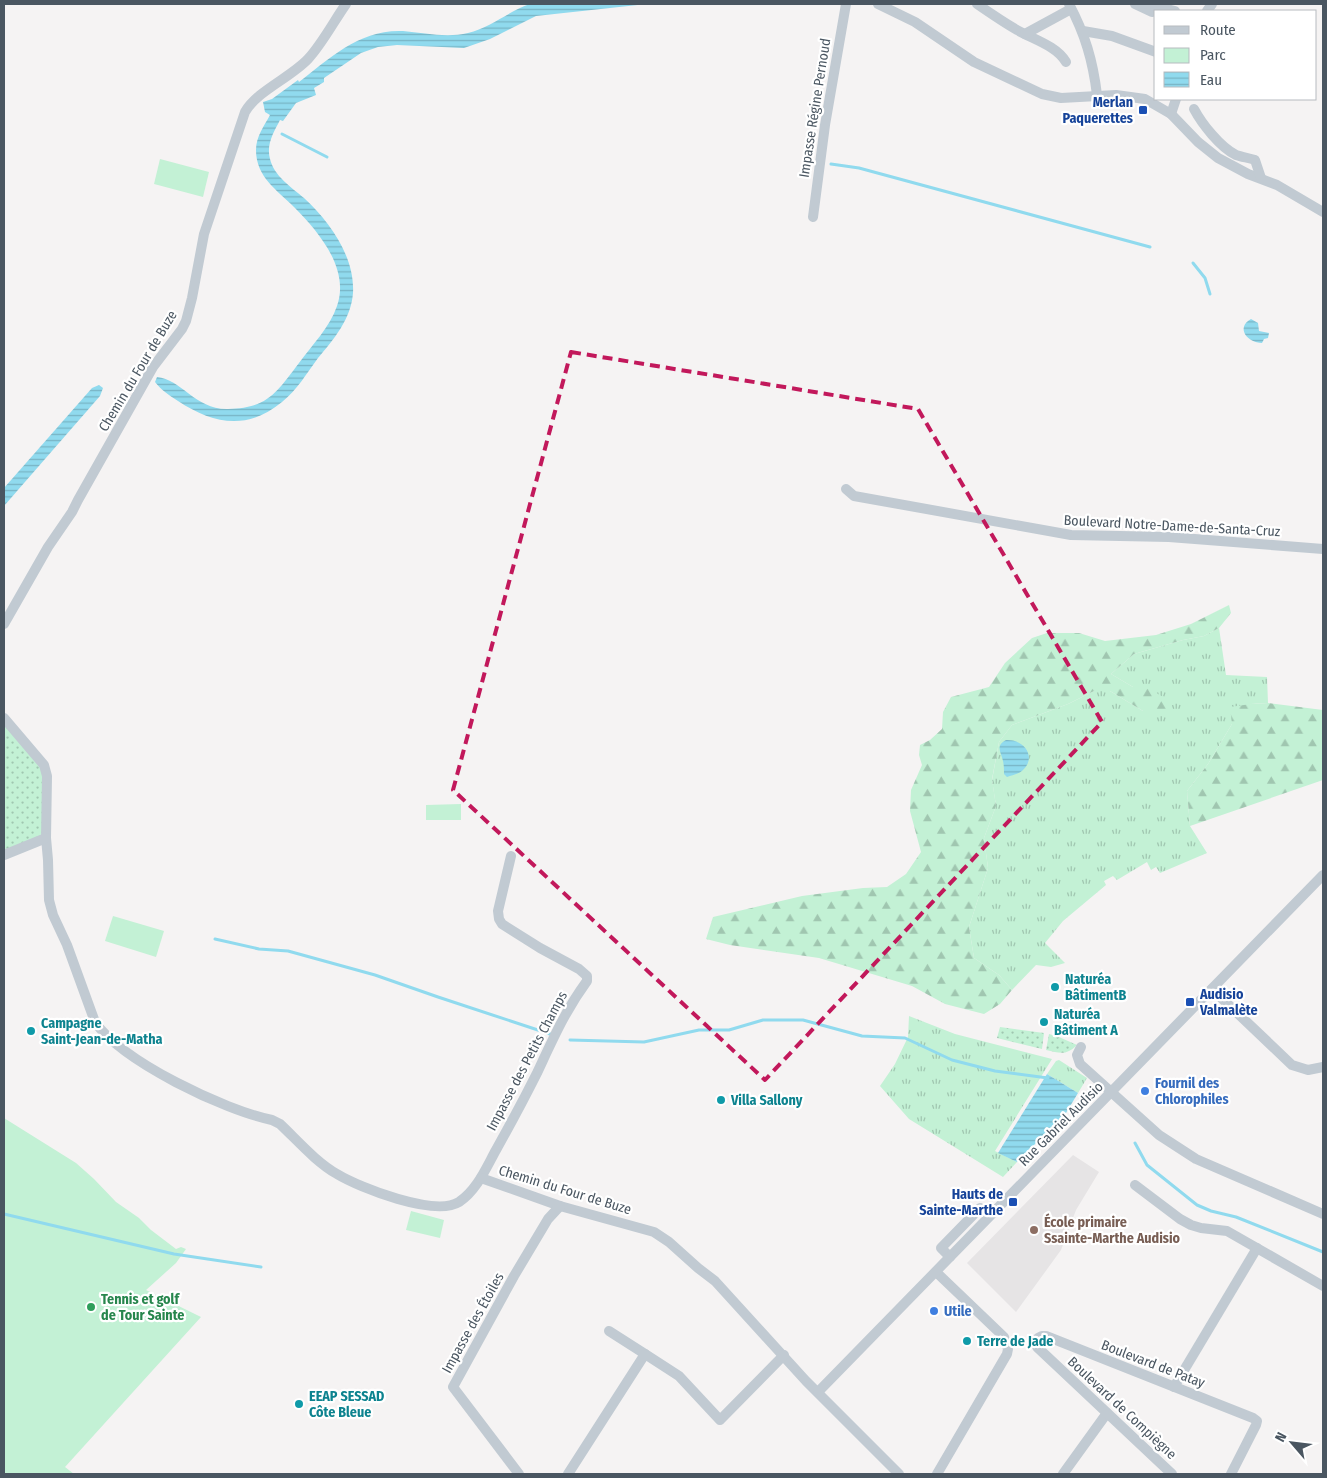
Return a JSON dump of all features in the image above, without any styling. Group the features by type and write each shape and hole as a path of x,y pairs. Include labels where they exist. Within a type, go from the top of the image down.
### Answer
{"street":[{"name":"Chemin du Four de Buze","path":"4,624 48,547 72,512 153,367 186,321 202,239 245,112 259,97 288,77 308,59 346,4"},
{"name":"Impasse Régine Pernoud","path":"813,217 825,125 846,4"},
{"path":"878,4 893,7 974,62 1042,94 1069,98 1116,95 1144,99 1171,114 1208,151 1232,167 1261,178 1323,212"},
{"path":"977,4 1060,54 1066,62"},
{"path":"1135,4 1154,11"},
{"path":"1147,4 1171,10"},
{"path":"1025,34 1070,6 1083,31 1095,77 1097,95"},
{"path":"1083,31 1112,36 1154,51"},
{"path":"1144,99 1154,96"},
{"path":"1171,114 1176,100"},
{"path":"1194,109 1201,122 1226,148 1238,156 1255,160 1261,178"},
{"name":"Boulevard Notre-Dame-de-Santa-Cruz","path":"846,489 854,496 1071,535 1170,537 1323,549"},
{"name":"Chemin du Four de Buze","path":"4,718 44,765 47,776 46,838 49,900 53,915 68,945 95,1022 110,1040 152,1070 214,1100 280,1124 336,1174 390,1198 442,1207 452,1205 460,1202 481,1178 560,1206 654,1232 670,1242 698,1268 715,1280 818,1392 899,1474"},
{"path":"4,855 46,838"},
{"name":"Impasse des Petits Champs","path":"481,1178 536,1074 558,1026 588,981 587,976 579,969 540,948 502,924 498,911 511,856"},
{"name":"Rue Gabriel Audisio","path":"818,1392 1323,875"},
{"path":"1212,989 1292,1065 1308,1070 1323,1067"},
{"path":"1081,1047 1077,1055 1080,1064 1159,1135 1196,1159 1323,1214"},
{"path":"1135,1185 1180,1219 1191,1225 1227,1231 1323,1286"},
{"name":"Impasse des Étoiles","path":"519,1474 453,1387 548,1219 560,1206"},
{"path":"950,1257 941,1248 980,1208"},
{"path":"1174,1387 1257,1248"},
{"path":"936,1272 1004,1337 1008,1349 1007,1354 937,1474"},
{"path":"610,1331 679,1376 720,1420 784,1355"},
{"name":"Boulevard de Patay","path":"1038,1338 1046,1336 1253,1418 1257,1421 1231,1474"},
{"name":"Boulevard de Compiègne","path":"1038,1338 1036,1344 1038,1347 1172,1474"},
{"path":"568,1474 645,1354"},
{"path":"1063,1474 1107,1413"}],"highlighted area":[{"path":"571,352 918,409 1102,722 765,1080 453,790"}],"shaded area":[{"name":"École primaire Ssainte-Marthe Audisio","path":"1073,1155 1099,1172 1076,1210 1061,1250 1016,1312 967,1263"}],"green space":[{"path":"160,159 209,172 203,197 154,184"},
{"path":"1229,605 1231,613 1219,628 1204,636 1134,654 1111,674 1133,687 1147,687 1174,704 1162,712 1143,711 1110,691 1094,691 1068,704 1012,725 999,742 992,779 996,806 984,838 988,868 969,927 974,958 999,975 1012,990 1000,1004 984,1014 945,1004 912,986 819,958 730,945 706,939 713,917 802,896 863,888 887,887 906,874 921,852 910,811 911,790 922,765 919,755 920,745 930,740 942,729 943,712 951,697 989,687 1005,663 1032,638 1047,633 1079,633 1105,641 1156,635 1191,624"},
{"path":"1219,628 1226,675 1267,677 1268,703 1251,704 1232,724 1208,764 1187,791 1190,826 1207,853 1160,873 1156,867 1151,870 1147,862 1117,880 1113,876 1104,881 1106,885 1063,921 1045,943 1065,963 1051,967 1036,965 1012,990 999,975 974,958 969,927 988,868 984,838 996,806 992,780 999,742 1012,725 1068,704 1094,691 1110,691 1143,711 1147,688 1133,687 1111,674 1134,654 1204,636"},
{"path":"1268,703 1323,710 1323,780 1190,826 1187,791 1208,764 1232,724 1230,707"},
{"path":"4,723 42,769 44,775 43,832 37,839 4,852"},
{"path":"461,804 461,820 426,820 426,805"},
{"path":"113,916 164,931 156,957 105,941"},
{"path":"909,1016 955,1034 1052,1059 995,1151 1017,1162 1003,1177 909,1119 880,1086 895,1064 908,1037"},
{"path":"1000,1027 1044,1033 1042,1049 997,1038"},
{"path":"1049,1034 1077,1045 1066,1052 1059,1053 1046,1050"},
{"path":"1059,1060 1087,1078 1078,1093 1047,1074 1056,1061"},
{"name":"Tennis et golf de Tour Sainte","path":"4,1118 76,1163 116,1202 139,1218 176,1249 181,1247 186,1249 176,1263 146,1290 201,1317 65,1467 74,1474 4,1474"},
{"path":"411,1211 444,1220 440,1238 406,1230"}],"water":[{"path":"530,4 647,4 536,16 490,39 464,48 397,45 378,47 361,53 324,78 324,82 314,88 316,95 296,103 283,121 280,120 271,138 269,154 275,171 314,207 331,229 345,253 353,280 353,293 352,302 345,320 336,336 292,392 282,402 256,417 230,421 217,419 191,409 160,388 155,382 157,377 174,383 198,400 217,408 242,408 262,402 284,383 325,329 337,306 340,292 339,278 330,252 313,228 269,182 257,160 257,141 270,115 265,112 263,102 272,99 298,80 299,82 334,55 359,40 387,32 403,31 444,35 468,33 476,31"},
{"path":"1251,319 1258,323 1259,331 1269,333 1268,338 1264,339 1262,343 1252,341 1245,334 1244,327"},
{"path":"99,385 103,388 100,396 4,506 4,488 92,388"},
{"path":"1006,740 1018,742 1029,755 1027,765 1021,771 1007,777 1004,774 1000,749"},
{"path":"1047,1074 1078,1093 1066,1113 1017,1162 998,1153"}],"waterway":[{"path":"282,134 327,157"},
{"path":"831,164 859,168 1150,247"},
{"path":"1193,263 1205,278 1210,294"},
{"path":"215,939 259,949 288,951 375,975 550,1034"},
{"path":"570,1040 644,1042 699,1030 729,1030 763,1020 803,1020 862,1036 905,1038 952,1060 995,1071 1048,1078"},
{"path":"1135,1143 1147,1165 1197,1205 1211,1211 1236,1217 1323,1252"},
{"path":"4,1214 174,1254 261,1267"}],"place":[{"name":"Merlan Paquerettes","path":"1143,110"},
{"name":"Naturéa BâtimentB","path":"1055,987"},
{"name":"Audisio Valmalète","path":"1190,1002"},
{"name":"Naturéa Bâtiment A","path":"1044,1022"},
{"name":"Campagne Saint-Jean-de-Matha","path":"31,1031"},
{"name":"Fournil des Chlorophiles","path":"1145,1091"},
{"name":"Villa Sallony","path":"721,1100"},
{"name":"Hauts de Sainte-Marthe","path":"1013,1202"},
{"name":"École primaire Ssainte-Marthe Audisio","path":"1034,1230"},
{"name":"Tennis et golf de Tour Sainte","path":"91,1307"},
{"name":"Utile","path":"934,1311"},
{"name":"Terre de Jade","path":"967,1341"},
{"name":"EEAP SESSAD Côte Bleue","path":"299,1404"}]}
